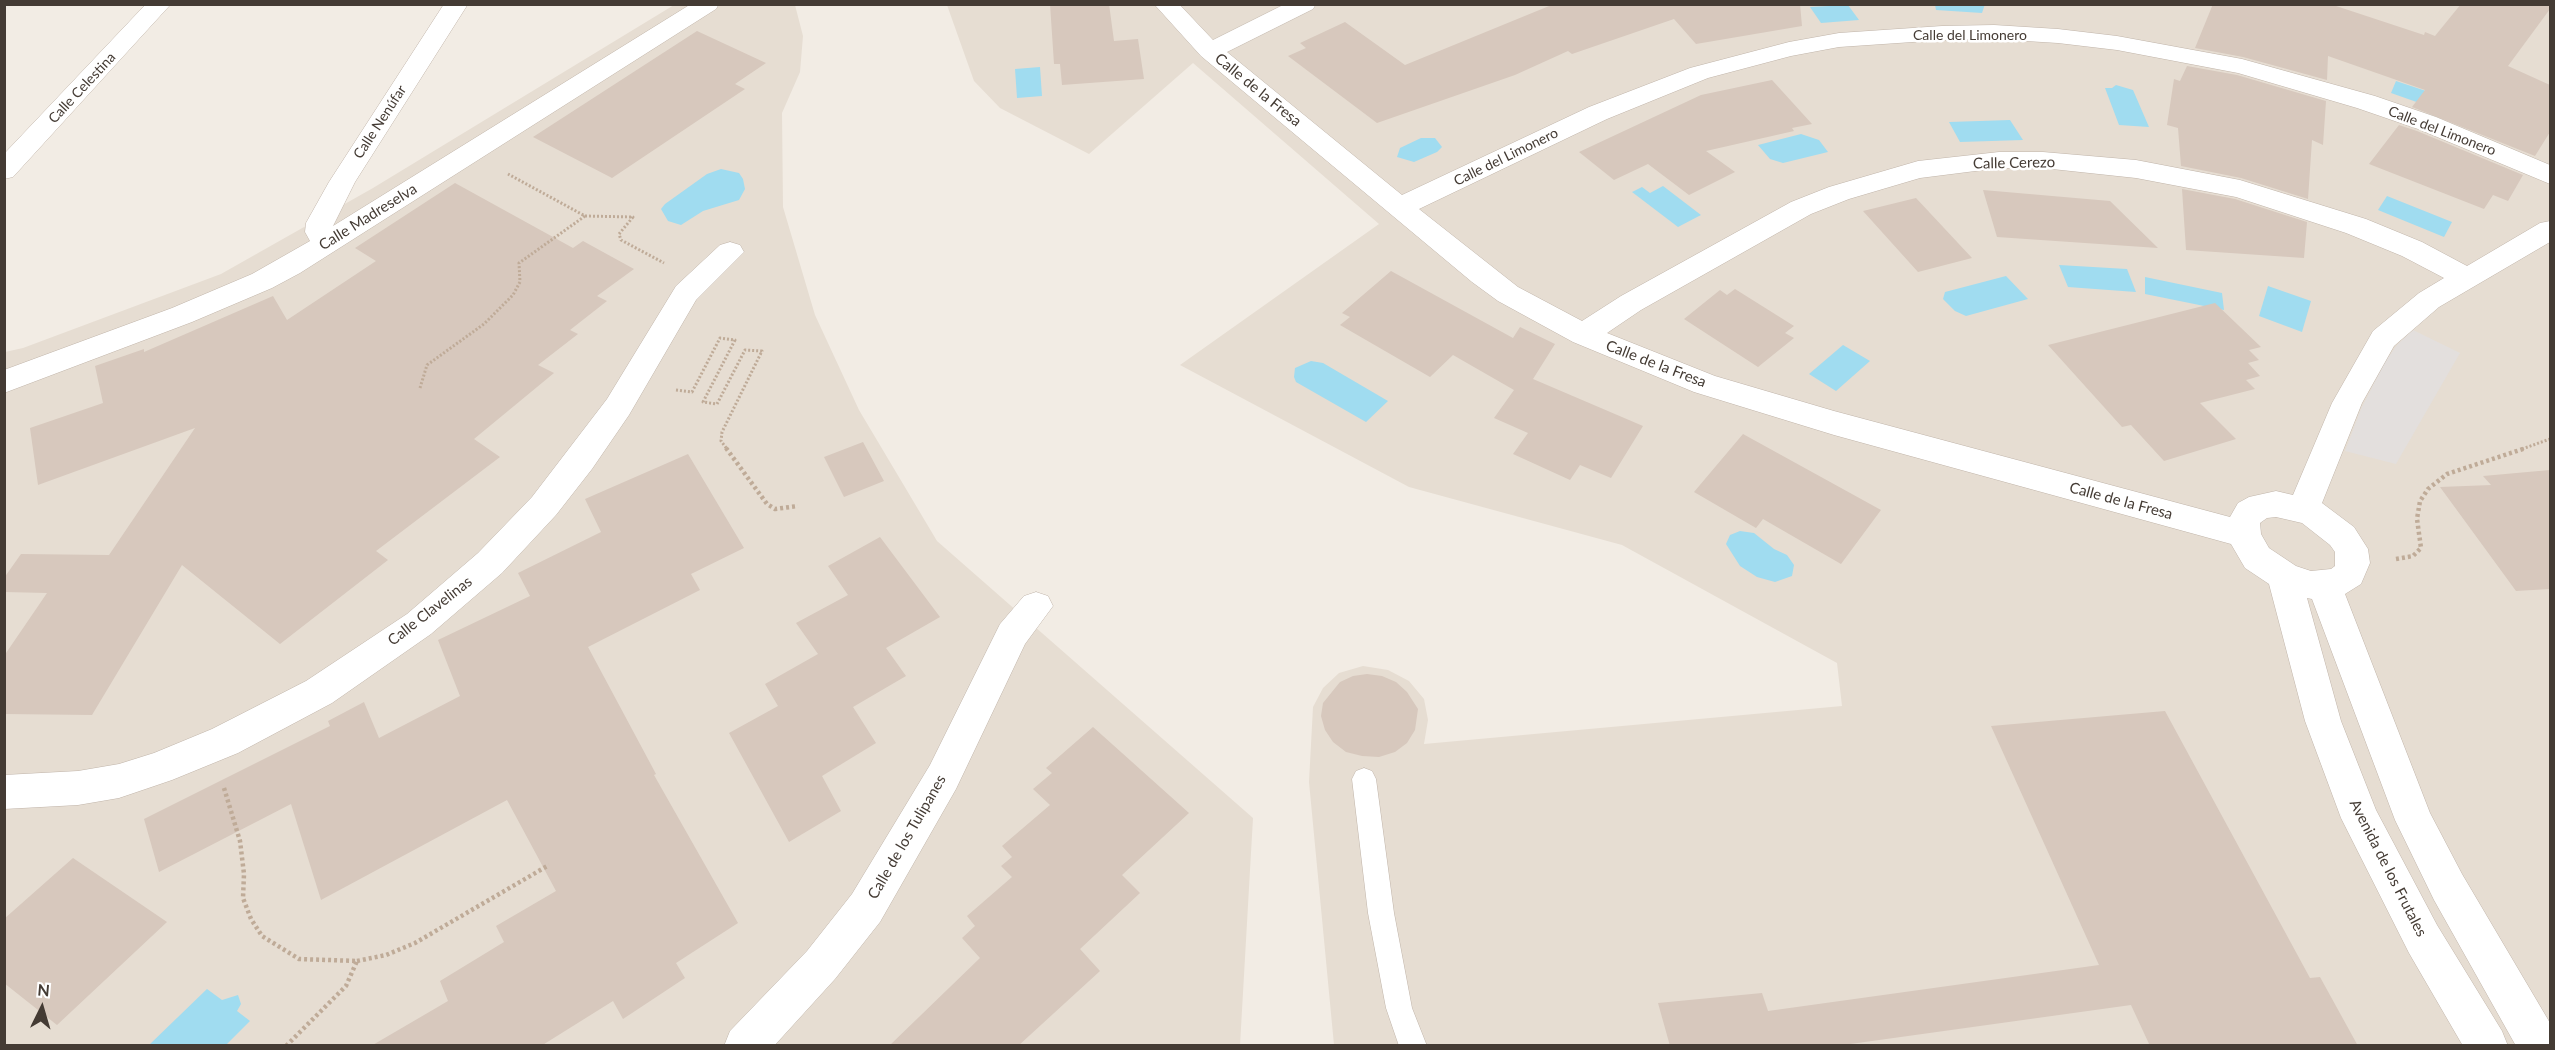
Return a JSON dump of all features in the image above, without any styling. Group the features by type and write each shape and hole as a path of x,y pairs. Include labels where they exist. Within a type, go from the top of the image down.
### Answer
{"street":[{"name":"Calle Celestina","path":"4,171 160,4"},
{"name":"Calle Nenúfar","path":"326,244 319,232 320,223 342,182 456,4"},
{"name":"Calle Madreselva","path":"4,382 229,296 290,266 708,4"},
{"name":"Calle de la Fresa","path":"1165,4 1210,51 1508,294 1582,335 1705,384 1823,420 2244,534"},
{"path":"1210,51 1305,4"},
{"name":"Calle del Limonero","path":"1400,207 1598,113 1699,73 1789,49 1819,44 1942,33 1994,32 2058,36 2117,43 2242,66 2366,102 2427,123 2550,175"},
{"name":"Calle Cerezo","path":"1582,335 1631,303 1811,204 1839,193 1918,170 2000,160 2043,160 2136,169 2240,189 2356,226 2412,249 2467,278"},
{"path":"2302,509 2347,403 2383,339 2413,311 2550,231"},
{"name":"Calle Clavelinas","path":"4,792 78,788 119,781 159,768 212,746 319,692 419,624 490,563 544,506 581,460 618,407 681,301 698,281 730,252"},
{"path":"2276,504 2302,509 2329,523 2342,536 2352,556 2349,574 2339,582 2324,585 2297,582 2284,576 2257,558 2244,534 2244,522 2250,512 2261,506 2276,504"},
{"name":"Avenida de los Frutales","path":"2284,576 2323,721 2360,818 2423,939 2487,1046"},
{"path":"2324,585 2414,820 2459,908 2540,1046"},
{"name":"Calle de los Tulipanes","path":"745,1046 820,965 866,909 943,777 1012,634 1036,606"}],"lane":[{"path":"1364,779 1385,934 1399,1008 1408,1036 1414,1046"}],"path":[{"path":"470,153 585,216 633,217 619,234 621,240 698,281"},
{"path":"420,388 427,366 484,324 513,295 520,282 519,263 585,216"},
{"path":"681,381 676,390 692,392 720,338 735,340 703,402 717,404 745,350 762,351 722,432 722,441 767,504 775,509 798,507"},
{"path":"2352,556 2398,559 2413,556 2421,548 2417,519 2420,501 2428,489 2447,474 2550,439"},
{"path":"212,746 240,841 244,873 243,898 251,919 262,936 279,949 300,959 357,961 386,955 415,943 549,865"},
{"path":"286,1046 346,986 357,961"}],"shaded area":[{"path":"674,5 795,5 803,36 800,72 782,113 783,207 815,315 859,410 937,541 1253,818 1240,1045 5,1046 5,352 23,348 221,274 373,188"},
{"path":"947,5 2550,5 2550,1045 1334,1045 1309,782 1313,707 1323,688 1339,673 1363,666 1388,670 1409,681 1424,699 1428,720 1424,744 1842,706 1837,663 1622,545 1409,487 1180,365 1379,224 1193,63 1089,154 1000,108 974,81"},
{"path":"2413,330 2460,353 2396,464 2345,451 2361,409 2385,362 2397,345"}],"water":[{"path":"1985,4 1982,13 1936,10 1935,5"},
{"path":"1848,5 1859,20 1821,23 1810,7"},
{"path":"1040,67 1042,96 1017,98 1015,69"},
{"path":"2396,81 2429,92 2465,119 2391,93"},
{"path":"2116,85 2133,90 2149,127 2119,125 2105,88 2112,88"},
{"path":"2010,120 2023,140 1960,142 1949,122"},
{"path":"1801,134 1819,140 1828,152 1783,163 1770,159 1758,145"},
{"path":"1421,138 1435,138 1442,147 1437,152 1414,162 1397,157 1400,148"},
{"path":"721,169 739,173 743,179 745,189 739,200 703,211 681,225 668,221 661,209 665,204 707,174"},
{"path":"1663,186 1701,215 1678,227 1632,192 1642,187 1650,193"},
{"path":"2387,196 2452,222 2444,237 2378,210"},
{"path":"2059,265 2127,269 2136,292 2068,287"},
{"path":"2006,276 2028,299 1966,316 1955,311 1943,299 1945,292"},
{"path":"2145,277 2222,293 2224,310 2145,294"},
{"path":"2268,286 2311,301 2302,332 2259,316"},
{"path":"1843,345 1870,361 1836,391 1809,374"},
{"path":"1311,361 1323,363 1388,401 1366,422 1296,382 1295,368"},
{"path":"1740,531 1754,533 1774,549 1787,555 1794,565 1792,576 1775,582 1757,577 1740,566 1726,544 1730,535"},
{"path":"207,989 222,1000 238,995 241,1004 237,1011 250,1021 226,1045 149,1045"}],"building":[{"path":"1050,4 1109,4 1114,41 1138,39 1144,79 1062,85 1060,64 1054,64"},
{"path":"1554,4 1800,4 1802,26 1696,44 1674,19 1572,54 1568,51 1515,75 1377,123 1288,56 1306,48 1300,43 1345,22 1405,65"},
{"path":"2213,4 2330,4 2424,35 2425,32 2435,36 2461,4 2550,4 2550,9 2508,66 2550,85 2550,132 2535,156 2412,107 2425,90 2328,56 2327,80 2243,57 2195,48"},
{"path":"697,31 766,63 735,84 745,89 612,178 533,137"},
{"path":"2187,66 2237,75 2326,101 2323,145 2312,140 2308,199 2241,178 2181,166 2178,128 2167,125 2174,79 2180,81"},
{"path":"1772,80 1812,124 1792,128 1794,131 1706,151 1735,172 1689,195 1648,164 1614,180 1579,152 1701,95"},
{"path":"2399,125 2523,175 2508,201 2493,195 2484,209 2369,164"},
{"path":"455,183 573,248 583,241 634,269 597,296 607,301 570,330 578,334 538,365 554,373 474,439 500,457 376,551 388,560 280,644 182,565 92,715 4,714 4,656 47,593 4,592 4,578 21,554 109,555 195,428 38,485 30,428 103,403 95,366 144,349 144,352 273,296 287,320 376,261 355,248"},
{"path":"2182,189 2235,199 2307,222 2304,258 2186,250"},
{"path":"1983,190 2110,201 2158,248 1997,237"},
{"path":"1916,198 1972,258 1918,272 1863,211"},
{"path":"1391,271 1513,338 1520,327 1555,344 1533,379 1643,426 1611,478 1580,465 1570,480 1513,454 1528,433 1494,418 1514,390 1453,355 1430,377 1340,325 1350,317 1342,313"},
{"path":"1735,289 1794,326 1785,333 1794,338 1758,367 1684,319 1720,290 1727,295"},
{"path":"2215,303 2261,347 2249,350 2259,360 2248,363 2260,376 2246,380 2255,389 2200,403 2236,439 2164,461 2131,425 2122,427 2048,345"},
{"path":"1743,434 1881,510 1841,564 1763,519 1756,528 1694,492"},
{"path":"863,442 884,481 844,497 824,457"},
{"path":"688,454 744,548 691,574 700,590 588,647 656,774 654,775 738,923 676,963 685,978 623,1019 613,1001 541,1046 371,1046 448,1001 440,981 504,942 496,926 556,891 507,800 321,900 291,804 159,872 144,819 330,726 328,721 364,702 379,738 460,696 438,640 530,596 518,573 601,532 585,499"},
{"path":"2550,470 2550,589 2516,591 2440,487 2491,485 2483,476"},
{"path":"880,537 940,617 886,648 906,676 853,707 876,743 822,776 841,811 789,842 729,733 778,706 765,684 818,654 796,623 848,595 828,566"},
{"path":"1367,674 1382,676 1396,682 1407,692 1418,709 1415,730 1407,743 1395,752 1379,757 1346,752 1333,742 1325,730 1321,716 1323,703 1340,682 1353,676"},
{"path":"2165,711 2310,978 2320,977 2358,1046 2150,1046 2131,1005 1836,1046 1670,1046 1658,1003 1762,993 1768,1011 2099,965 1991,726"},
{"path":"1093,727 1189,813 1122,875 1140,893 1080,949 1100,971 1018,1046 889,1046 980,958 962,938 975,926 967,916 1012,877 1001,866 1012,857 1002,846 1050,805 1033,789 1052,773 1046,768"},
{"path":"73,858 167,922 57,1025 4,983 4,919"}]}
